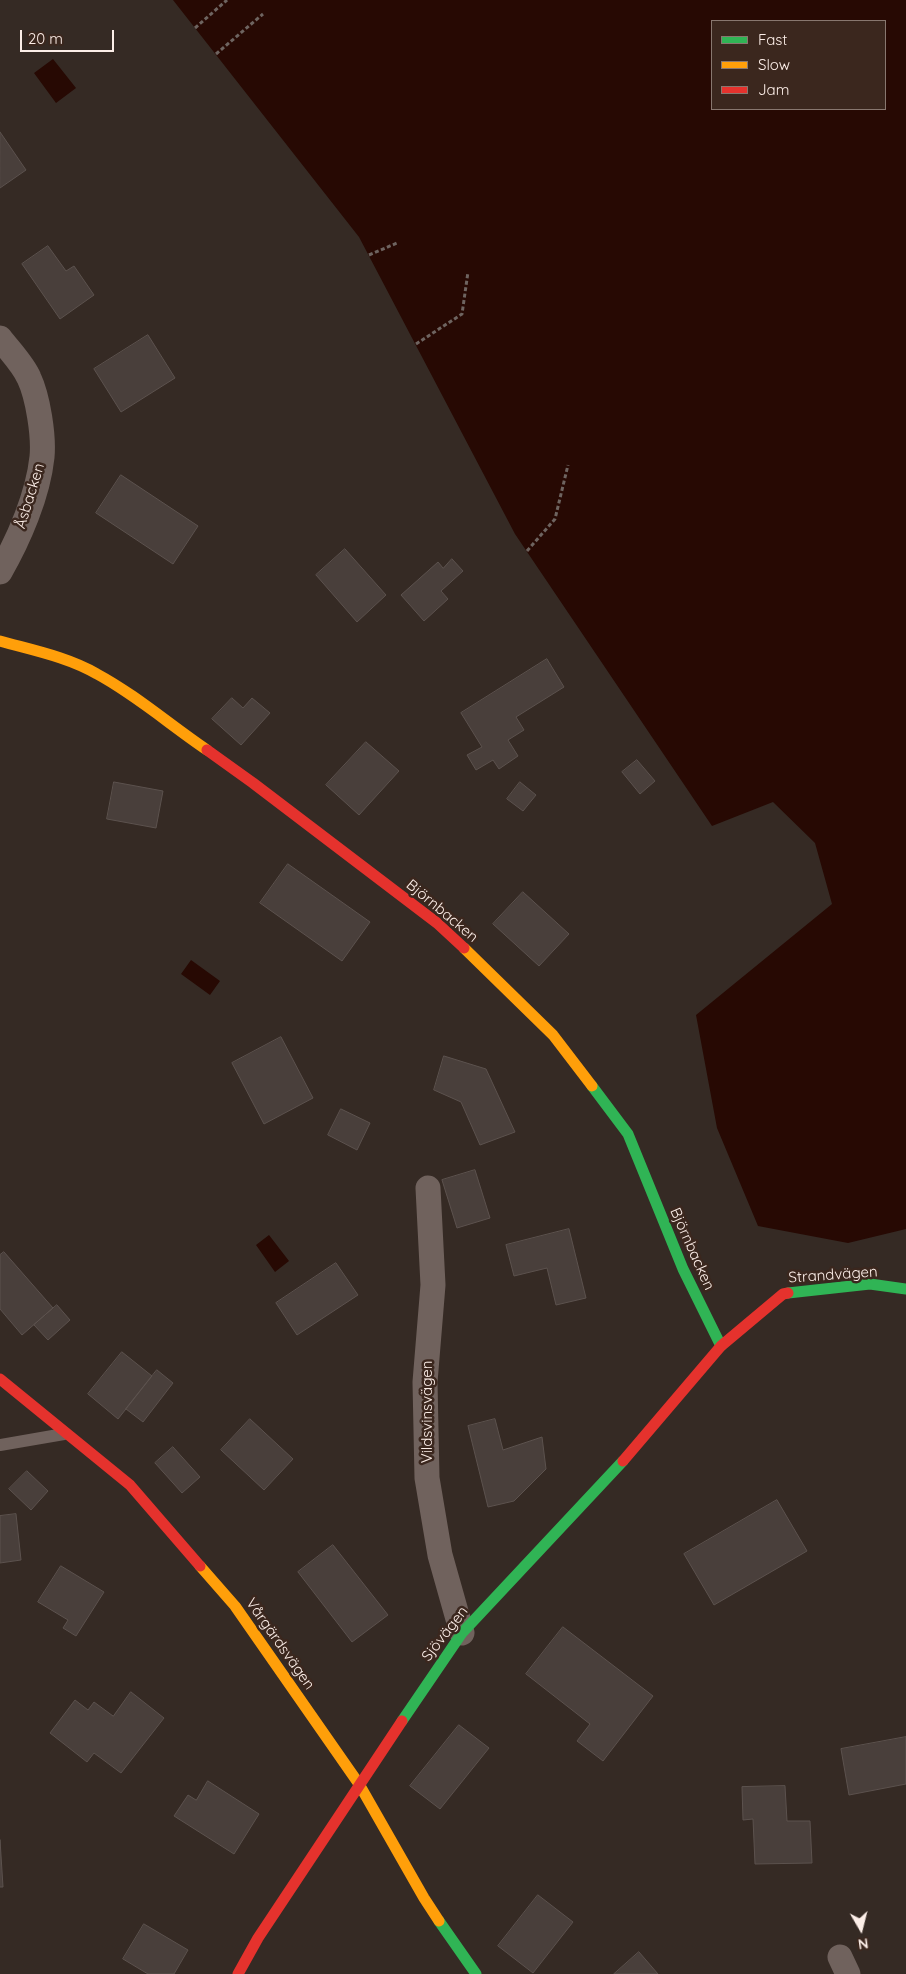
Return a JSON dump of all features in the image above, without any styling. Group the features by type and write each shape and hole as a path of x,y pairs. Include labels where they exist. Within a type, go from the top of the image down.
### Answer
{"street":[{"name":"Åsbacken","path":"0,338 29,377 39,413 42,456 32,499 11,553 0,572"},
{"name":"Björnbacken","path":"0,641 51,654 87,669 133,696 253,783 437,923 494,976 553,1035 628,1134 683,1269 721,1346"},
{"name":"Vildsvinsvägen","path":"428,1188 433,1285 425,1382 427,1478 440,1555 462,1633"},
{"name":"Strandvägen","path":"721,1346 783,1294 870,1284 906,1288"},
{"name":"Sjövägen","path":"238,1974 258,1938 359,1784 462,1633 639,1444 721,1346"},
{"name":"Vårgärdsvägen","path":"0,1380 130,1485 235,1606 359,1784 424,1898 476,1974"}],"lane":[{"path":"0,1445 66,1433"}],"path":[{"path":"196,28 227,0"},
{"path":"216,54 263,14"},
{"path":"369,255 397,243"},
{"path":"416,344 462,314 468,272"},
{"path":"527,551 555,519 568,465"}],"shaded area":[{"path":"173,0 906,0 906,1229 848,1243 758,1226 717,1128 696,1015 832,904 815,843 773,802 712,826 515,534 359,237"},
{"path":"53,59 76,88 56,103 34,73"},
{"path":"191,960 220,981 210,995 181,974"},
{"path":"269,1235 289,1261 275,1272 256,1245"}],"building":[{"path":"0,132 26,170 0,188"},
{"path":"48,246 66,271 74,266 94,295 60,319 22,264"},
{"path":"148,335 175,378 121,412 94,369"},
{"path":"121,475 198,526 173,564 96,513"},
{"path":"345,549 386,595 357,622 316,575"},
{"path":"452,559 463,571 441,591 448,599 424,621 401,595 438,562 443,568"},
{"path":"547,659 564,687 516,717 524,730 508,740 518,756 499,769 493,760 476,770 467,755 482,747 461,713"},
{"path":"232,698 243,708 252,698 270,713 241,745 212,719"},
{"path":"366,742 399,771 359,815 326,785"},
{"path":"637,760 655,781 640,794 622,772"},
{"path":"114,782 163,791 156,828 107,819"},
{"path":"520,782 536,795 523,811 507,799"},
{"path":"288,864 370,922 342,961 260,903"},
{"path":"523,892 569,934 539,966 493,924"},
{"path":"281,1037 313,1098 264,1124 232,1063"},
{"path":"444,1056 486,1069 515,1132 480,1145 461,1102 434,1090"},
{"path":"341,1109 370,1123 357,1150 328,1135"},
{"path":"475,1170 490,1218 457,1228 442,1180"},
{"path":"569,1229 586,1298 556,1305 547,1268 514,1276 506,1245"},
{"path":"4,1252 53,1308 22,1335 0,1309 0,1255"},
{"path":"336,1263 358,1295 297,1335 276,1303"},
{"path":"57,1305 70,1320 48,1340 34,1325"},
{"path":"122,1352 152,1376 118,1419 88,1394"},
{"path":"157,1370 173,1383 143,1422 126,1409"},
{"path":"250,1419 293,1459 264,1490 221,1450"},
{"path":"495,1419 503,1450 542,1437 546,1469 514,1501 488,1507 468,1426"},
{"path":"173,1447 200,1477 182,1493 155,1463"},
{"path":"27,1471 48,1491 31,1510 9,1489"},
{"path":"777,1500 807,1551 714,1605 684,1554"},
{"path":"16,1514 21,1560 0,1563 0,1516"},
{"path":"333,1545 388,1615 352,1642 298,1572"},
{"path":"61,1566 104,1592 76,1636 63,1628 68,1620 38,1602"},
{"path":"563,1627 653,1696 603,1761 577,1741 590,1724 526,1674"},
{"path":"131,1692 164,1718 121,1773 94,1753 87,1762 50,1733 75,1700 88,1710 94,1702 113,1716"},
{"path":"459,1725 489,1748 440,1809 410,1786"},
{"path":"906,1737 906,1784 849,1795 841,1749"},
{"path":"208,1781 259,1814 234,1854 174,1816 188,1795 196,1800"},
{"path":"785,1786 787,1821 810,1821 812,1863 755,1864 753,1819 743,1820 742,1787"},
{"path":"0,1840 3,1887 0,1887"},
{"path":"538,1895 573,1922 533,1973 498,1946"},
{"path":"144,1924 188,1950 174,1974 148,1974 123,1959"},
{"path":"639,1952 658,1974 614,1974"}],"traffic: fast":[{"path":"592,1086 628,1134 683,1269 721,1346"},
{"path":"788,1293 870,1284 906,1289"},
{"path":"402,1721 462,1633 623,1461"},
{"path":"439,1921 476,1974"}],"traffic: slow":[{"path":"0,641 50,654 86,668 125,691 207,750"},
{"path":"464,948 553,1035 592,1086"},
{"path":"200,1566 235,1606 359,1784 439,1921"}],"traffic: jam":[{"path":"207,750 437,923 464,948"},
{"path":"623,1461 721,1346 783,1294 788,1293"},
{"path":"0,1379 130,1485 200,1566"},
{"path":"238,1974 258,1938 402,1721"}]}
